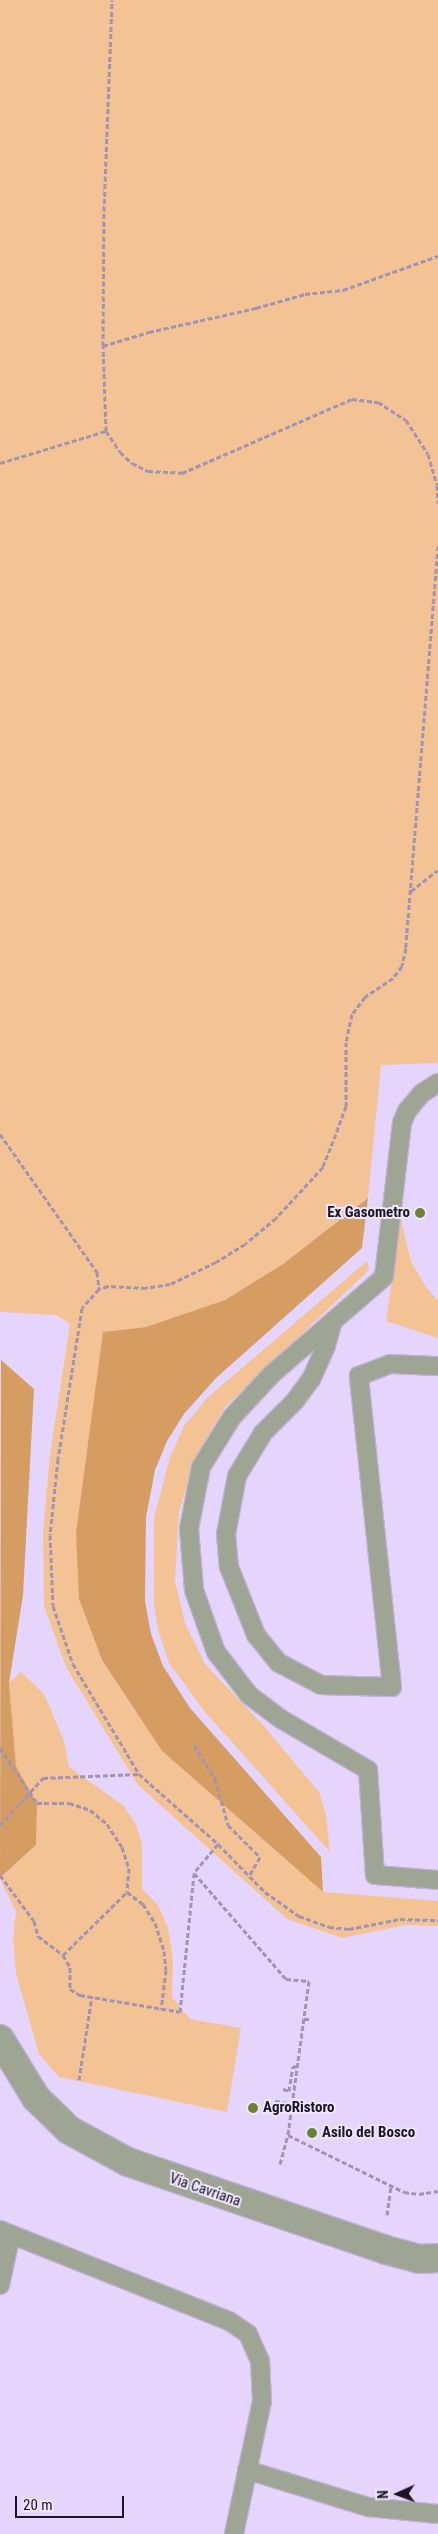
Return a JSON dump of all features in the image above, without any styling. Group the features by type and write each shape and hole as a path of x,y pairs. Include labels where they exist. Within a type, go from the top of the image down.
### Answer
{"street":[{"name":"Via Cavriana","path":"3,2050 36,2098 69,2130 128,2162 386,2250 419,2259 438,2258"}],"lane":[{"path":"438,1083 422,1093 407,1111 402,1123 384,1277 272,1375 232,1417 201,1467 189,1529 194,1590 216,1652 249,1695 281,1719 368,1770 375,1875 438,1880"},
{"path":"333,1321 326,1346 311,1379 296,1400 263,1433 236,1476 226,1534 229,1567 256,1635 279,1663 321,1685 392,1687 359,1376 390,1364 438,1366"},
{"path":"0,2285 5,2232 229,2320 248,2334 260,2361 262,2401 234,2534"},
{"path":"247,2470 368,2507 438,2514"}],"path":[{"path":"112,0 104,211 103,346 106,430 120,452 132,463 148,471 182,473 352,399 378,402 406,420 428,454 437,486 438,503"},
{"path":"103,346 149,332 256,308 305,294 343,290 438,256"},
{"path":"0,463 106,430"},
{"path":"438,546 406,948 402,966 393,978 365,997 352,1014 346,1042 346,1106 323,1167 276,1218 245,1244 216,1262 170,1284 146,1288 108,1286 99,1289 82,1308 80,1330 58,1458 50,1535 53,1606 73,1664 139,1774 218,1844 266,1892 299,1916 329,1927 349,1928 400,1919 438,1920"},
{"path":"410,891 438,870"},
{"path":"0,1134 97,1272 99,1289"},
{"path":"194,1745 215,1779 228,1825 260,1857 249,1876"},
{"path":"0,1748 37,1804 69,1803 90,1810 107,1824 122,1847 129,1868 127,1892 63,1955"},
{"path":"0,1825 43,1778 139,1774"},
{"path":"0,1875 34,1921 38,1936 63,1955 70,1967 70,1989 80,1995 180,2012 194,1873 218,1844"},
{"path":"194,1873 286,1978 309,1981 293,2104 288,2135 280,2164"},
{"path":"127,1892 143,1904 155,1923 164,1952 166,1970 161,2009"},
{"path":"80,2080 92,1996"},
{"path":"304,2019 310,2019"},
{"path":"283,2089 289,2091 293,2066 298,2067"},
{"path":"275,2101 293,2104"},
{"path":"288,2135 404,2192 419,2194 438,2191"}],"shaded area":[{"path":"0,0 438,0 438,1063 381,1065 368,1198 283,1264 225,1300 146,1327 103,1332 79,1599 102,1660 162,1751 323,1892 438,1901 438,1926 406,1925 342,1938 287,1919 138,1785 66,1667 44,1606 43,1533 50,1455 70,1324 56,1315 0,1312"},
{"path":"368,1198 362,1248 216,1378 184,1414 167,1441 155,1470 146,1517 145,1601 151,1634 163,1666 190,1708 321,1857 323,1892 162,1751 102,1660 79,1599 76,1533 103,1332 146,1327 225,1300 283,1264"},
{"path":"401,1220 411,1262 426,1287 438,1301 438,1338 386,1321"},
{"path":"367,1261 369,1270 225,1407 194,1461 179,1513 175,1581 185,1623 205,1664 262,1724 319,1792 326,1815 330,1852 205,1712 169,1663 158,1630 154,1604 154,1518 170,1457 184,1426 208,1397"},
{"path":"1,1360 34,1389 23,1595 9,1683 16,1766 37,1804 36,1845 0,1878"},
{"path":"21,1672 44,1694 64,1741 69,1767 124,1806 136,1825 142,1844 142,1889 158,1905 168,1928 173,1959 172,1997 190,2019 241,2028 227,2112 59,2077 39,2054 16,1974 13,1939 16,1911 0,1879 36,1845 37,1803 16,1767 9,1683"}],"place":[{"name":"Ex Gasometro","path":"420,1213"},
{"name":"AgroRistoro","path":"253,2108"},
{"name":"Asilo del Bosco","path":"312,2133"}]}
